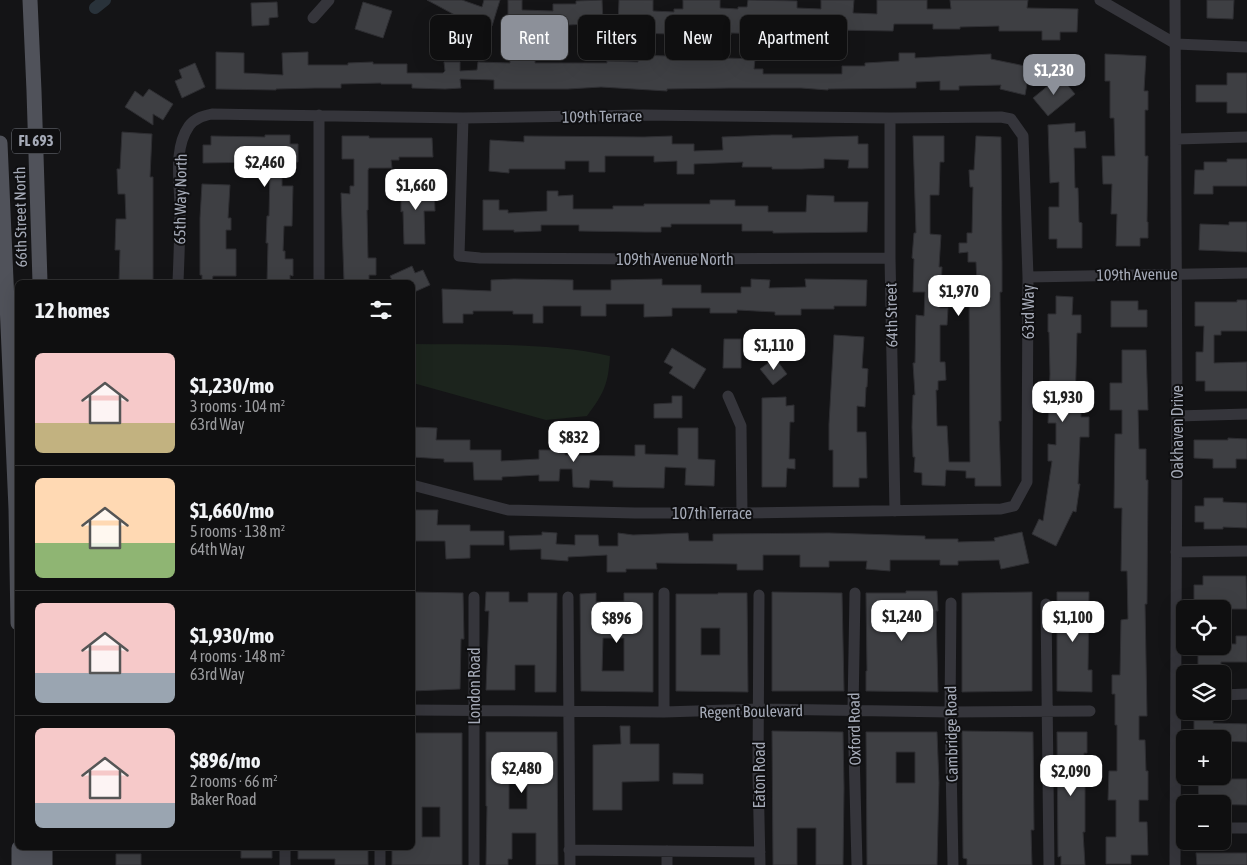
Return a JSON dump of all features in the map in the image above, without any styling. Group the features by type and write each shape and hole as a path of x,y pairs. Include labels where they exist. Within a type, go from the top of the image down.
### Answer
{"main road":[{"name":"66th Street North","path":"30,0 40,280"},
{"name":"66th Street North","path":"0,143 13,349 15,456"},
{"path":"19,850 19,865"},
{"path":"34,850 34,865"},
{"path":"44,850 45,865"}],"street":[{"path":"313,18 329,0"},
{"path":"1100,0 1176,44 1247,47"},
{"name":"Oakhaven Drive","path":"1175,0 1177,139 1176,552 1179,665"},
{"name":"109th Terrace","path":"195,120 212,114 463,118 643,115 1011,118"},
{"path":"319,115 319,280"},
{"name":"109th Avenue North","path":"463,118 459,256 480,258 660,260 890,258"},
{"name":"64th Street","path":"890,118 890,258 895,511"},
{"name":"63rd Way","path":"1011,118 1023,136 1028,277 1027,482 1014,506"},
{"name":"65th Way North","path":"178,280 181,142 189,126 195,120"},
{"path":"1177,139 1247,137"},
{"name":"109th Avenue","path":"1028,277 1247,273"},
{"path":"728,396 741,426 742,513"},
{"path":"1177,416 1247,414"},
{"name":"107th Terrace","path":"415,485 508,510 742,513 1001,509 1014,506"},
{"path":"1176,552 1247,551"},
{"path":"664,593 664,712"},
{"name":"Oxford Road","path":"855,593 853,711 857,865"},
{"name":"Eaton Road","path":"759,594 760,709 758,772 760,865"},
{"name":"London Road","path":"474,597 474,865"},
{"path":"568,597 570,865"},
{"name":"Cambridge Road","path":"951,603 952,865"},
{"path":"1046,604 1049,865"},
{"path":"1231,695 1247,694"},
{"name":"Regent Boulevard","path":"415,710 664,712 760,709 1090,712"},
{"name":"Oakhaven Drive","path":"1180,720 1180,795"},
{"path":"1231,828 1247,828"},
{"path":"285,850 285,865"},
{"path":"380,850 380,865"},
{"path":"570,850 760,852"},
{"name":"Oakhaven Drive","path":"1175,865 1177,850"},
{"path":"667,851 667,865"}],"shaded area":[{"path":"415,344 537,346 610,356 604,388 587,416 546,420 415,384"}],"building":[{"path":"427,0 462,0 482,7 484,0 500,0 492,26 491,15 455,15"},
{"path":"508,0 522,0 522,10 553,11 553,4 576,4 576,1 602,0 603,15 578,15 578,24 568,25 568,15 508,15"},
{"path":"619,0 653,0 653,11 674,12 674,9 683,9 683,0 720,0 720,8 738,9 738,7 747,7 748,0 797,1 797,8 821,9 821,0 854,0 853,13 877,14 877,0 927,0 927,9 951,9 950,0 1028,0 1027,8 1078,9 1077,32 1060,32 1060,40 1042,40 1042,31 999,31 999,26 933,29 933,24 894,24 893,31 847,30 847,15 740,15 740,33 731,33 730,35 730,15 665,15 665,34 655,34 655,15 618,15"},
{"path":"1207,0 1234,0 1233,19 1207,18"},
{"path":"277,2 278,17 269,18 269,25 252,26 251,3"},
{"path":"363,2 392,11 383,38 355,29"},
{"path":"216,52 244,53 244,73 283,75 282,53 308,52 308,65 348,65 348,63 373,62 373,64 407,64 407,73 443,73 445,71 444,62 460,62 460,71 477,70 478,62 510,63 510,60 535,60 535,63 638,62 638,60 655,60 655,56 665,56 665,60 730,60 730,58 755,60 754,69 763,69 763,74 842,74 842,66 865,66 865,63 899,61 899,53 915,53 915,58 991,54 991,59 1030,67 1025,95 1000,89 1001,85 959,86 959,90 940,90 940,81 916,82 916,88 828,90 730,88 667,89 667,91 601,87 494,89 494,80 460,79 461,88 445,89 412,88 412,84 381,83 341,84 341,88 216,89"},
{"path":"1105,54 1146,56 1144,91 1148,91 1148,110 1145,110 1145,156 1148,156 1148,238 1140,238 1140,246 1116,246 1117,214 1111,214 1112,184 1103,184 1102,156 1115,156 1114,118 1110,118 1110,81 1105,81"},
{"path":"195,63 205,87 182,98 175,81 182,78 179,70"},
{"path":"1227,73 1247,73 1247,113 1227,113 1227,102 1196,102 1196,85 1227,85"},
{"path":"1060,76 1075,94 1048,116 1033,98"},
{"path":"149,89 173,104 163,120 153,114 153,125 125,107 135,91 143,97"},
{"path":"1075,123 1075,132 1085,131 1086,148 1074,148 1075,188 1078,188 1079,222 1082,223 1082,248 1057,248 1057,239 1049,239 1049,207 1059,207 1059,182 1050,183 1048,125"},
{"path":"122,132 152,134 150,177 153,177 153,280 119,280 120,250 115,250 116,219 126,219 125,194 118,194 117,169 120,169"},
{"path":"265,135 290,135 290,144 298,144 298,162 282,162 282,186 293,186 292,226 284,226 283,251 285,251 285,259 293,259 293,276 290,275 290,280 267,280 268,243 266,243 270,171 265,171 265,162 203,163 203,145 211,145 211,136 265,137"},
{"path":"792,135 792,138 858,136 858,144 868,144 868,168 848,168 849,160 824,159 824,168 772,169 772,167 742,167 743,162 694,164 694,174 677,174 677,161 654,162 654,156 605,156 605,172 589,172 589,161 565,161 565,169 509,169 509,173 489,171 490,140 524,142 524,136 672,136 672,144 694,144 694,151 723,150 722,137"},
{"path":"342,136 432,138 433,157 399,157 399,160 391,160 392,168 369,168 368,170 368,258 376,258 376,275 369,275 369,280 344,280 341,193 350,194 350,186 354,186 354,159 342,159"},
{"path":"913,136 944,136 944,162 940,162 939,195 930,195 930,234 941,235 939,267 942,267 940,308 948,308 947,325 940,325 940,362 945,362 946,380 938,381 938,390 936,390 937,426 947,426 949,462 970,462 969,284 977,284 976,262 968,262 968,252 959,253 959,243 967,243 967,233 972,233 973,187 970,187 969,170 974,170 976,136 1001,137 1002,292 1000,292 1001,421 999,421 1001,486 975,486 975,478 966,478 966,471 946,470 945,486 922,485 922,473 914,472 915,457 913,457 912,427 913,395 915,395 913,363 915,363 916,315 924,316 925,292 913,292 914,259 912,258 914,233 916,233"},
{"path":"1227,159 1247,159 1247,186 1213,186 1213,194 1194,194 1195,170 1204,170 1204,162 1227,162"},
{"path":"202,184 230,185 228,218 231,218 231,230 226,230 226,249 236,249 236,276 213,276 212,280 202,280 202,275 200,275"},
{"path":"401,185 434,185 435,211 424,211 425,244 404,244"},
{"path":"547,191 558,191 558,196 573,195 573,209 613,209 613,206 644,206 644,204 710,204 710,200 735,200 735,206 768,206 768,212 806,212 807,195 834,196 834,202 868,202 867,232 773,233 773,231 742,231 742,224 671,224 671,227 661,227 661,232 579,231 579,225 541,225 541,231 483,230 483,200 499,200 499,210 508,210 508,213 547,211"},
{"path":"1229,222 1247,222 1247,252 1199,250 1200,224 1229,225"},
{"path":"412,266 415,273 423,270 430,285 415,292 415,280 392,280 390,276"},
{"path":"662,279 662,285 701,285 701,293 741,293 741,287 751,287 751,279 770,280 769,288 806,287 805,279 867,280 866,306 834,306 834,309 801,309 801,315 775,315 775,312 737,310 737,313 710,313 710,308 672,308 672,316 644,317 644,304 606,304 606,316 581,316 581,306 543,306 543,323 533,323 533,314 513,314 513,311 473,311 473,314 463,314 463,323 443,323 442,289 491,291 491,280 573,280 573,290 611,290 611,280"},
{"path":"1056,296 1073,297 1072,315 1081,315 1081,333 1077,333 1075,408 1081,408 1081,417 1089,417 1089,437 1080,437 1078,484 1080,484 1076,512 1073,511 1056,546 1032,534 1039,519 1043,521 1052,461 1048,461 1048,444 1056,445 1056,423 1048,423 1050,374 1048,314 1056,314"},
{"path":"1237,300 1247,300 1247,331 1221,331 1221,335 1214,335 1214,363 1247,362 1247,391 1205,391 1205,381 1196,381 1196,352 1203,352 1204,326 1195,326 1195,302 1237,302"},
{"path":"1111,301 1138,301 1138,310 1147,310 1147,327 1111,327"},
{"path":"834,335 864,337 862,368 868,369 867,387 865,407 857,406 857,432 866,432 867,478 859,478 859,487 833,487 833,450 829,450 829,424"},
{"path":"724,339 741,339 741,368 723,368"},
{"path":"672,348 706,369 694,389 669,373 673,367 664,362"},
{"path":"1122,350 1146,350 1148,410 1138,410 1139,449 1146,449 1146,480 1148,480 1147,604 1145,604 1147,716 1139,716 1139,740 1145,740 1148,800 1139,800 1139,822 1147,822 1148,855 1131,855 1131,864 1106,864 1106,837 1116,837 1116,800 1108,800 1109,771 1117,771 1117,725 1115,725 1115,694 1112,694 1112,675 1120,675 1121,620 1128,619 1127,571 1121,571 1122,508 1114,508 1115,434 1122,434 1122,410 1110,410 1110,383 1122,383"},
{"path":"775,358 787,374 773,385 760,369"},
{"path":"672,396 682,396 682,418 654,418 654,404 672,403"},
{"path":"786,397 786,406 794,405 794,422 790,422 789,459 795,459 795,469 787,468 786,487 762,487 762,398"},
{"path":"415,427 437,428 436,440 470,440 470,450 501,450 501,461 539,459 539,450 565,450 565,455 635,456 635,445 645,445 645,454 678,455 678,428 698,428 698,459 715,460 714,486 685,485 686,468 665,467 664,488 613,487 613,481 590,480 589,488 573,487 572,469 560,469 559,481 539,481 539,475 502,477 502,480 474,480 473,462 444,462 444,459 415,457"},
{"path":"1228,438 1247,439 1247,459 1236,459 1236,468 1213,468 1213,459 1194,458 1194,440 1228,440"},
{"path":"1204,498 1223,498 1223,502 1247,503 1247,528 1223,527 1223,529 1204,529 1204,522 1195,522 1195,506 1204,506"},
{"path":"415,510 438,510 437,525 470,525 470,531 504,531 504,545 470,545 470,558 446,559 445,541 415,541"},
{"path":"542,532 557,533 556,544 575,545 575,535 598,535 599,546 618,546 618,533 633,535 688,533 689,541 713,541 713,534 829,533 925,536 925,539 958,539 958,542 995,541 994,538 1022,532 1029,563 1001,569 999,560 958,561 958,565 940,565 940,560 890,560 890,571 866,569 867,561 829,561 829,567 800,567 800,555 763,555 763,570 737,570 737,564 656,563 657,569 626,569 626,572 607,572 607,555 568,557 568,561 541,559 541,549 510,550 509,536 542,535"},
{"path":"1203,576 1246,576 1247,609 1231,609 1231,600 1194,600 1194,585 1203,585"},
{"path":"906,591 937,591 938,692 866,691 866,593 906,593"},
{"path":"415,592 463,593 464,639 461,639 460,689 415,691"},
{"path":"486,592 509,592 509,602 528,602 528,593 557,593 556,692 535,692 535,665 515,665 515,690 486,690 489,611 485,611"},
{"path":"772,592 842,593 844,691 772,691"},
{"path":"1032,592 1032,691 962,692 962,593"},
{"path":"1057,592 1089,592 1088,670 1092,670 1092,692 1057,691"},
{"path":"596,593 596,602 624,601 624,593 653,593 653,692 581,691 580,594","holes":["603,638 624,638 624,671 602,671"]},
{"path":"747,593 748,692 676,691 676,594","holes":["701,628 720,628 720,655 701,655"]},
{"path":"1236,636 1247,636 1247,662 1221,662 1221,665 1198,665 1198,655 1231,655 1231,644 1236,644"},
{"path":"1194,720 1213,720 1213,723 1247,724 1247,742 1231,741 1231,730 1194,730"},
{"path":"620,726 630,726 630,744 659,744 659,781 622,782 622,810 593,810 593,745 621,744"},
{"path":"772,731 843,732 843,865 816,865 816,828 797,828 797,865 773,865"},
{"path":"962,731 1033,732 1034,830 1031,830 1032,865 967,865 967,859 963,858"},
{"path":"486,732 557,732 558,865 536,865 536,833 512,833 512,859 508,859 508,865 486,865","holes":["509,780 527,780 527,809 509,809"]},
{"path":"866,732 937,732 939,783 937,865 867,865","holes":["896,752 915,752 915,783 896,783"]},
{"path":"1057,732 1087,732 1087,753 1084,753 1083,786 1085,786 1085,832 1083,832 1085,865 1061,865 1061,856 1058,857"},
{"path":"415,733 462,733 462,865 392,865 392,850 415,850","holes":["422,807 440,807 440,837 422,837"]},
{"path":"673,773 703,774 703,784 673,784"},
{"path":"1231,779 1247,779 1247,805 1231,805 1231,795 1199,795 1198,785 1231,785"},
{"path":"241,850 272,850 272,858 241,858"},
{"path":"298,850 368,850 368,865 335,865 335,859 298,859"},
{"path":"1196,853 1247,853 1247,865 1197,865"},
{"path":"116,854 141,854 141,865 116,865"}],"waterway":[{"path":"95,8 105,0"}]}
